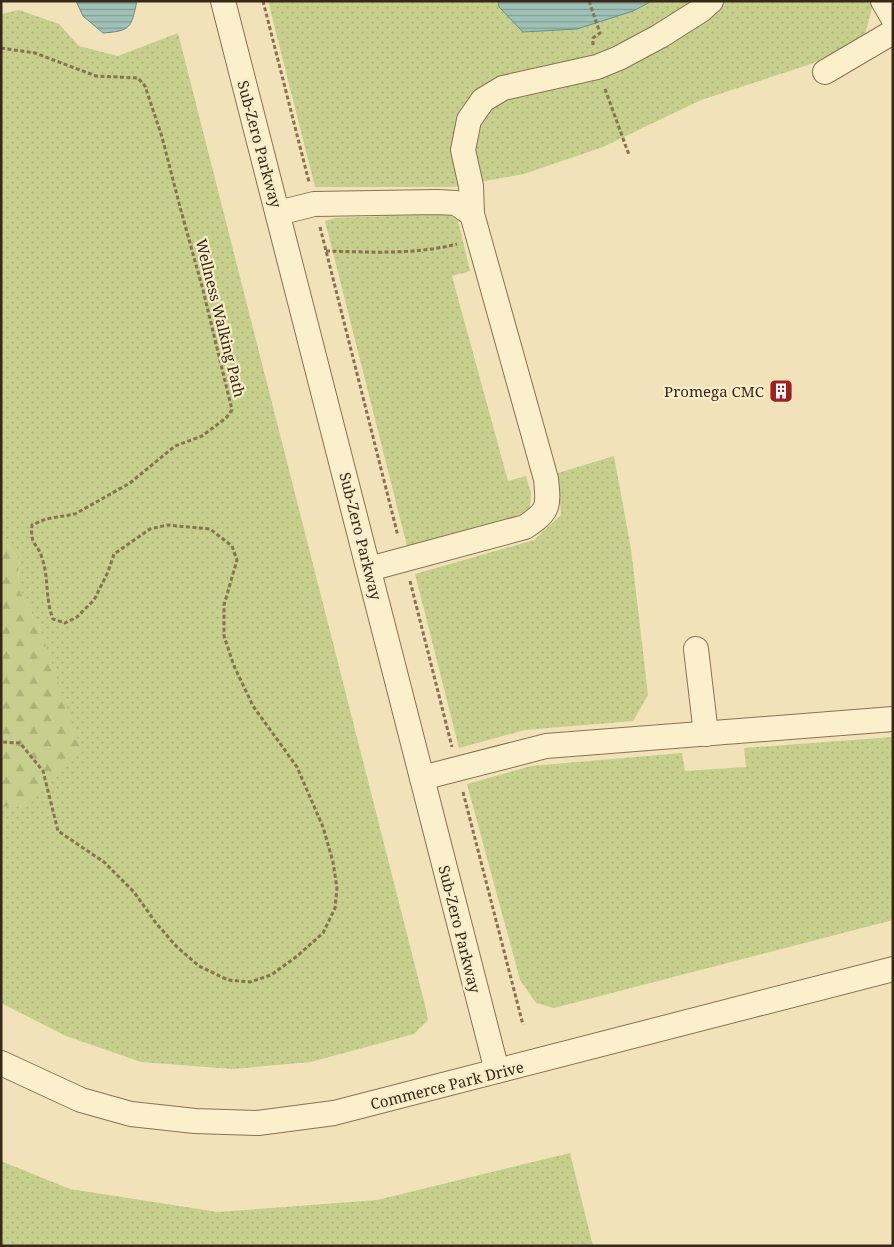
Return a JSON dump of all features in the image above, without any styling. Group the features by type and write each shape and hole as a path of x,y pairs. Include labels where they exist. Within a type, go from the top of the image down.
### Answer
{"street":[{"name":"Sub-Zero Parkway","path":"223,1 497,1072"},
{"path":"369,569 525,527 542,516 548,500 546,479 472,214 471,186 463,150 468,120 483,100 503,88 597,67 619,58 660,36 701,10 711,1"},
{"path":"883,1 893,18"},
{"path":"825,72 893,32"},
{"path":"278,213 314,204 437,202 456,203 472,214"},
{"path":"696,649 706,734"},
{"path":"422,778 546,746 893,719"},
{"name":"Commerce Park Drive","path":"1,1063 81,1100 131,1114 195,1121 258,1123 334,1113 893,969"}],"path":[{"path":"263,1 523,1025"},
{"path":"589,1 599,28"},
{"name":"Wellness Walking Path","path":"1,48 35,53 96,76 138,78 145,86 162,137 204,290 232,410 226,418 202,436 175,446 130,483 75,514 46,519 32,525 31,539 41,554 46,570 48,608 53,620 65,623 78,617 94,600 108,572 114,554 150,529 167,525 210,529 232,546 237,560 224,605 224,636 234,666 253,706 297,767 323,827 333,862 337,888 335,908 323,933 296,957 271,975 250,982 228,980 199,966 176,946 134,892 104,862 58,831 43,771 20,743 1,742"},
{"path":"326,251 408,252 439,249 479,239"}],"green space":[{"path":"268,1 498,1 499,7 523,32 577,29 633,11 652,1 874,1 864,38 811,64 701,100 603,147 524,174 453,187 315,187"},
{"path":"19,10 59,24 79,46 118,56 178,33 425,1005 428,1020 414,1034 311,1062 233,1069 141,1062 66,1036 1,1003 1,807 29,805 41,631 19,590 18,558 1,538 1,14"},
{"path":"447,214 458,220 470,271 452,276 508,481 526,476 531,493 530,508 513,518 407,546 325,221 335,218"},
{"path":"614,456 631,549 648,695 633,721 525,730 459,748 415,574 534,540 561,515 558,473"},
{"path":"1,538 18,558 19,590 41,631 80,747 29,805 1,807"},
{"path":"893,737 893,920 554,1008 536,1003 520,980 467,784 531,766 682,753 685,771 746,767 744,748"},
{"path":"570,1153 593,1246 1,1246 1,1161 70,1189 218,1212 377,1200"}],"water":[{"path":"76,1 137,1 133,17 128,26 119,31 103,33 83,16"},
{"path":"498,1 652,1 633,11 577,29 523,32 499,7"}],"place":[{"name":"Promega CMC","path":"781,391"}]}
